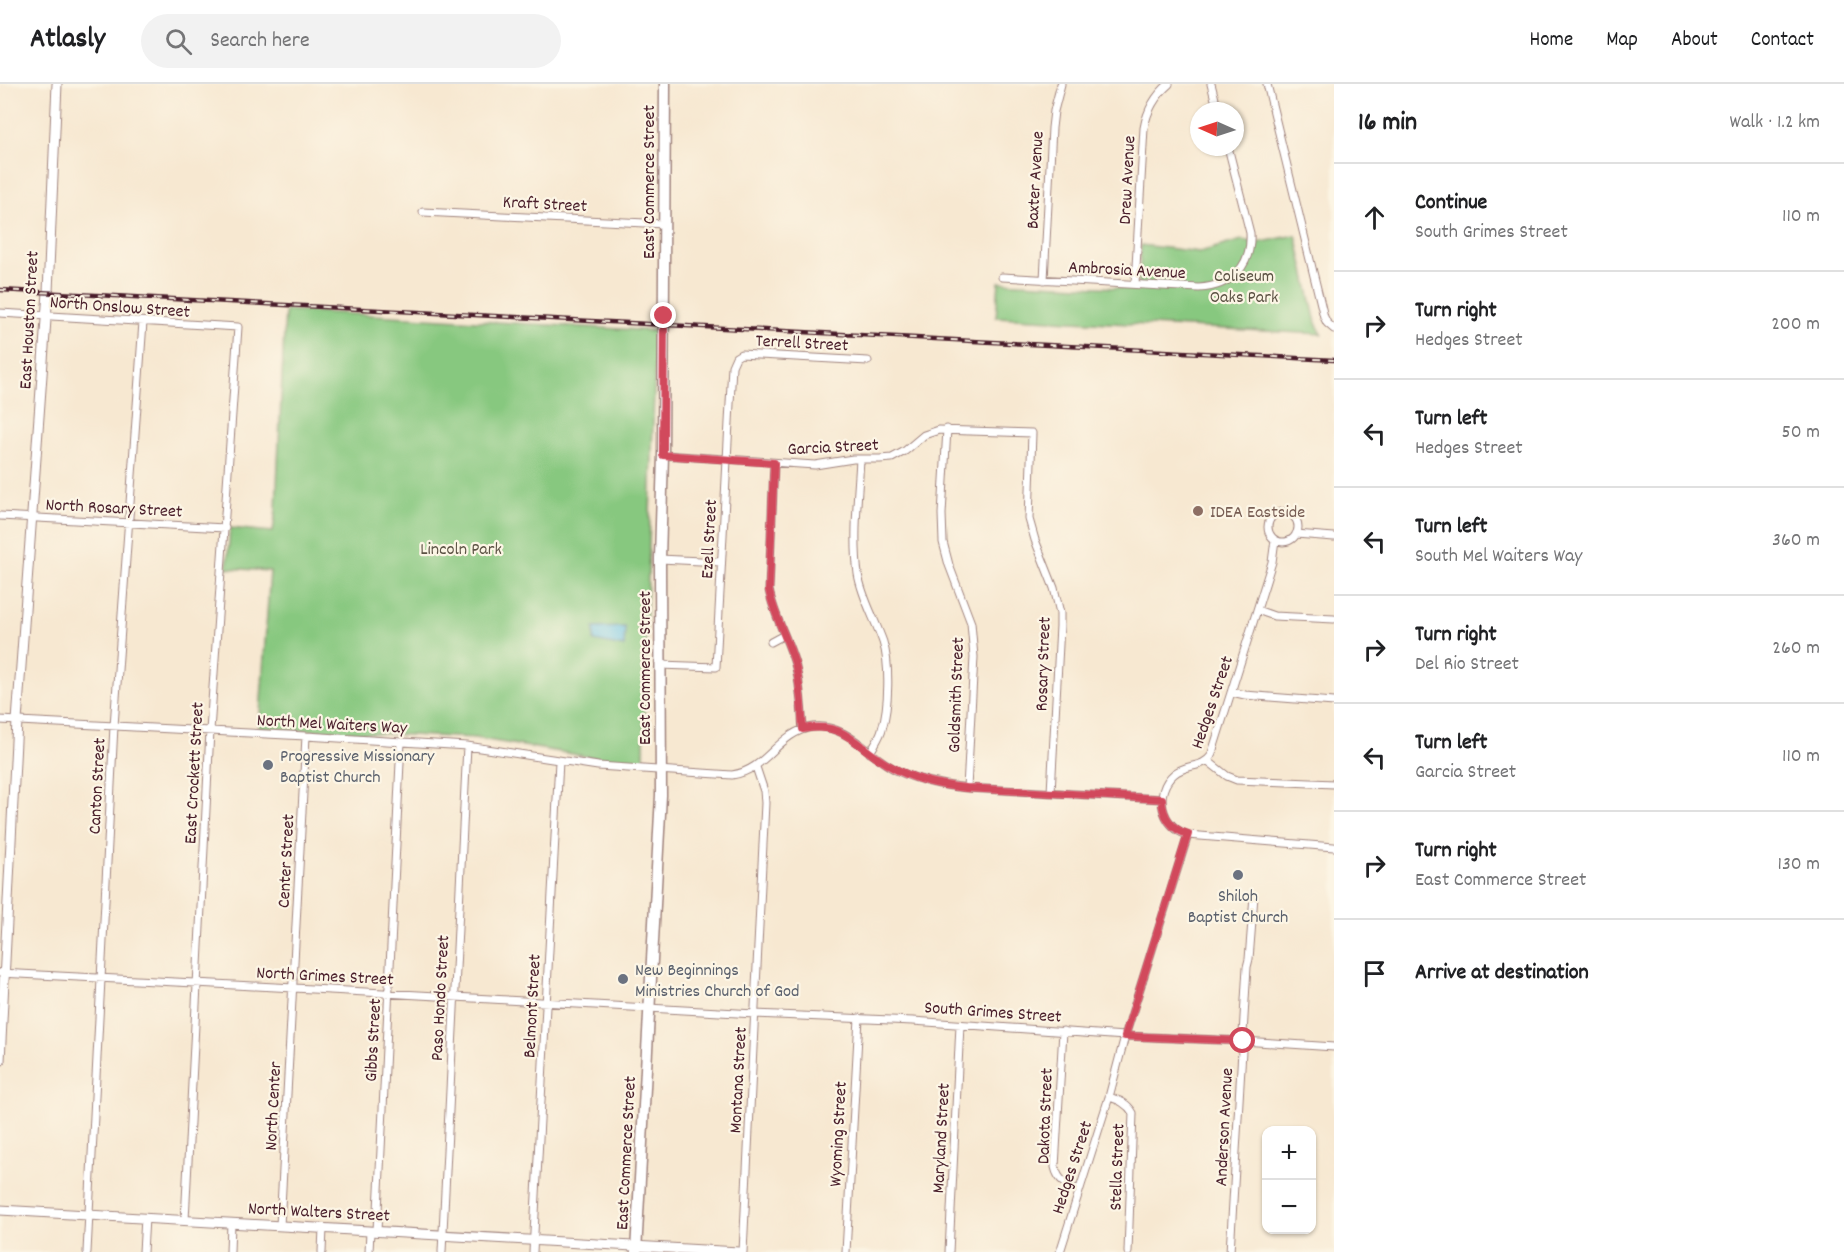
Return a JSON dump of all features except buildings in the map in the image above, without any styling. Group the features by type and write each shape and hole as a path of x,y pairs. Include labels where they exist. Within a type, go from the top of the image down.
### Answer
{"main road":[{"name":"East Houston Street","path":"0,1061 2,974 17,721 46,316 57,84"},
{"name":"East Commerce Street","path":"636,1249 661,795 660,559 663,455 665,84"},
{"name":"North Walters Street","path":"0,1210 534,1240 636,1249 741,1252"}],"street":[{"name":"Baxter Avenue","path":"1044,280 1052,128 1061,84"},
{"name":"Drew Avenue","path":"1135,284 1144,128 1155,100 1169,84"},
{"path":"1212,84 1216,102"},
{"path":"1267,84 1324,317 1334,329"},
{"name":"Ambrosia Avenue","path":"1002,277 1208,287 1228,280 1243,266 1249,252 1250,233 1230,156"},
{"name":"Kraft Street","path":"423,212 665,224"},
{"name":"North Onslow Street","path":"0,313 238,327"},
{"name":"Canton Street","path":"87,1252 114,726 143,322"},
{"name":"East Crockett Street","path":"185,1220 210,731 238,327"},
{"name":"Terrell Street","path":"736,357 741,354 868,361"},
{"name":"Ezell Street","path":"660,664 716,667 732,366 736,357"},
{"name":"Garcia Street","path":"663,455 815,465 860,459 892,458 932,431 947,429 1032,434"},
{"name":"Goldsmith Street","path":"947,429 942,514 943,542 949,565 968,612 974,639 966,788"},
{"name":"Rosary Street","path":"1032,434 1029,519 1054,588 1060,620 1061,639 1051,792"},
{"path":"860,459 855,543 857,567 864,597 883,642 888,674 884,721 870,753"},
{"path":"774,463 769,590 771,601 796,665 800,685 803,729"},
{"name":"Hedges Street","path":"1162,799 1166,784 1176,772 1208,761 1272,562 1275,540 1269,534 1267,526 1269,519 1279,511 1287,512 1294,516 1298,523 1296,534"},
{"name":"North Rosary Street","path":"0,516 225,528"},
{"path":"1275,540 1287,542 1296,534 1334,537"},
{"path":"660,559 721,562"},
{"path":"1257,610 1274,616 1334,619"},
{"path":"771,642 784,635"},
{"path":"1232,692 1245,696 1334,702"},
{"name":"North Mel Waiters Way","path":"0,720 467,746 559,761 660,771 732,775 742,774 756,767"},
{"path":"756,767 783,740 803,729 832,728 849,737 887,765 920,780 966,788 1162,799 1163,809 1169,822 1174,828 1188,834 1334,847"},
{"name":"Center Street","path":"294,988 306,736"},
{"name":"Gibbs Street","path":"369,1252 374,1231 390,993 401,742"},
{"name":"Paso Hondo Street","path":"442,1252 467,746"},
{"name":"Belmont Street","path":"533,1252 559,761"},
{"path":"1208,761 1227,776 1237,780 1334,784"},
{"name":"Montana Street","path":"741,1252 765,803 764,791 756,767"},
{"name":"Hedges Street","path":"1060,1252 1188,834"},
{"name":"Anderson Avenue","path":"1230,1252 1247,967 1254,896"},
{"name":"North Grimes Street","path":"2,974 649,1008"},
{"name":"North Center","path":"280,1226 294,988"},
{"name":"South Grimes Street","path":"649,1008 859,1018 1334,1047"},
{"name":"Wyoming Street","path":"846,1252 859,1018"},
{"name":"Maryland Street","path":"949,1252 960,1025"},
{"name":"Dakota Street","path":"1063,1031 1055,1167 1062,1181 1079,1190"},
{"name":"Stella Street","path":"1109,1096 1121,1101 1129,1107 1132,1113 1128,1252"},
{"path":"143,1252 145,1218"},
{"path":"230,1252 231,1223"},
{"path":"322,1252 323,1228"}],"green space":[{"name":"Coliseum Oaks Park","path":"1296,235 1316,323 1322,334 996,317 999,282 1138,289 1141,245 1200,252 1242,240 1257,243"},
{"name":"Lincoln Park","path":"285,310 656,331 644,760 615,761 475,738 259,728 270,571 227,568 230,528 273,532"}],"water":[{"path":"625,627 624,647 594,641 594,628"}],"railway":[{"path":"0,290 1334,360"}],"place":[{"name":"IDEA Eastside","path":"1198,511"},
{"name":"Progressive Missionary Baptist Church","path":"268,765"},
{"name":"Shiloh Baptist Church","path":"1238,875"},
{"name":"New Beginnings Ministries Church of God","path":"623,979"}],"route":[{"path":"664,316 663,455 774,463 769,590 774,610 796,665 800,685 803,729 823,727 840,731 887,765 920,780 949,786 1162,799 1163,809 1169,822 1181,833 1188,834 1125,1036 1243,1041"}]}
